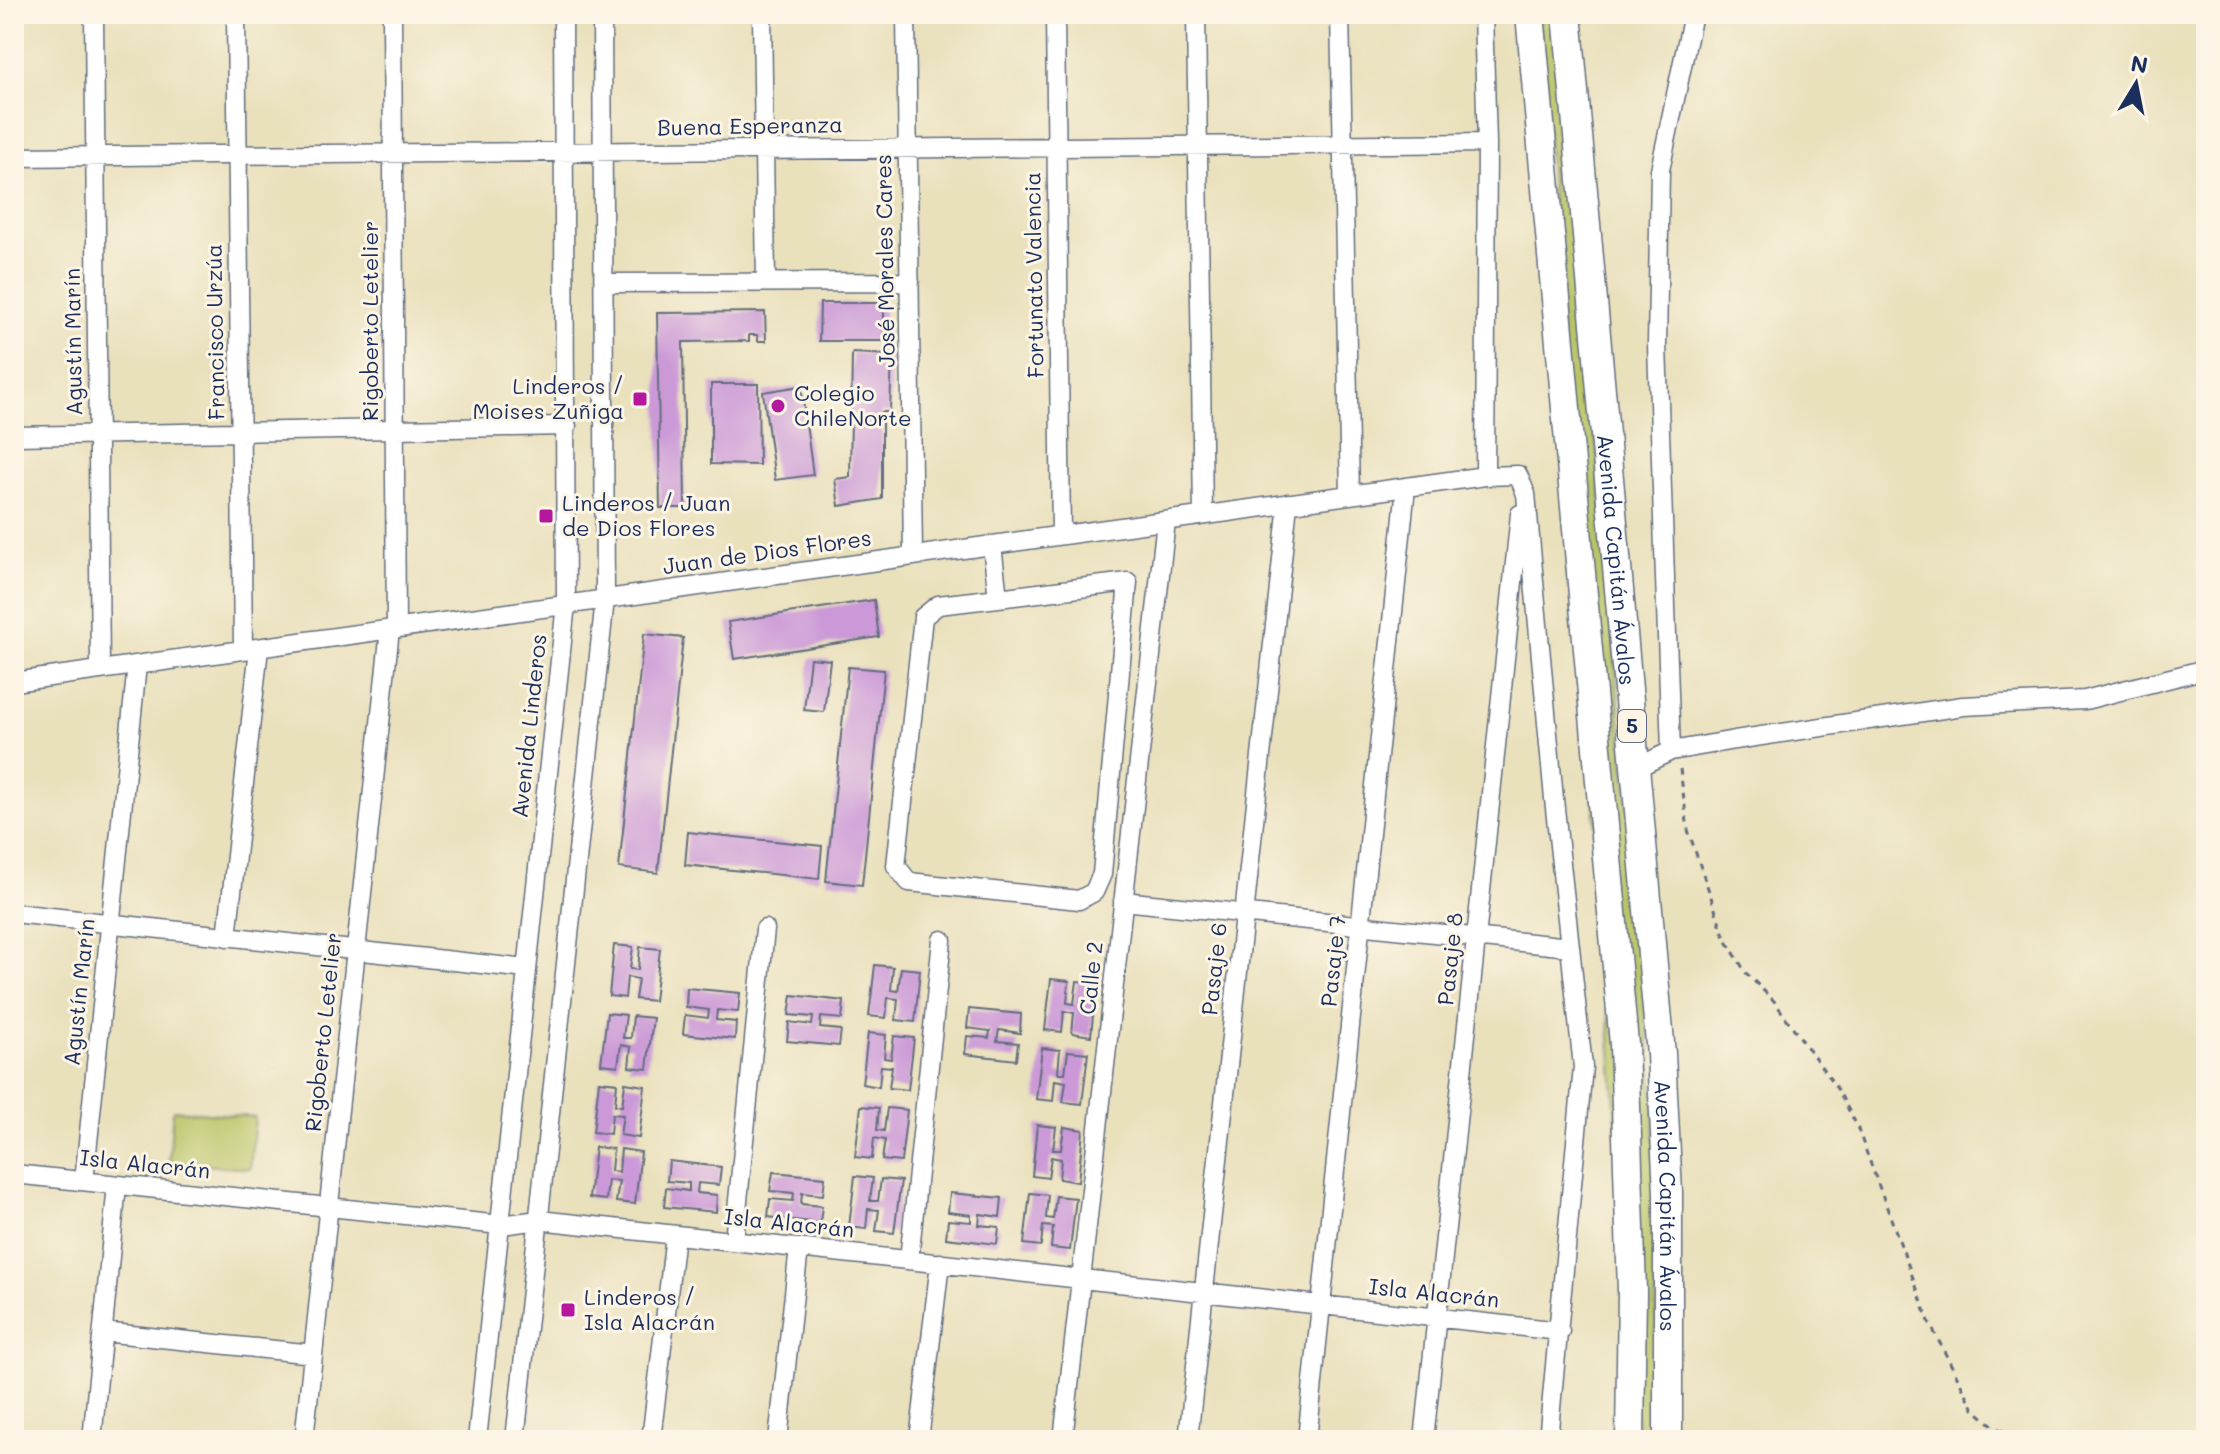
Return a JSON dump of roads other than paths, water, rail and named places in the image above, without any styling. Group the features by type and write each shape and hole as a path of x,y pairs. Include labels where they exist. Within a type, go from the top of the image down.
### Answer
{"highway":[{"name":"Avenida Capitán Ávalos","path":"1530,14 1625,1070 1632,1291 1630,1440"},
{"name":"Avenida Capitán Ávalos","path":"1567,14 1636,768 1667,1149 1668,1440"}],"street":[{"name":"Agustín Marín","path":"94,14 100,670"},
{"name":"Francisco Urzúa","path":"227,937 251,649 240,432 236,14"},
{"name":"Rigoberto Letelier","path":"304,1440 393,629 392,14"},
{"name":"Avenida Linderos","path":"477,1440 566,604 563,14"},
{"path":"515,1440 605,599 602,14"},
{"path":"762,14 766,282"},
{"name":"José Morales Cares","path":"906,14 913,556"},
{"name":"Fortunato Valencia","path":"1055,14 1061,535"},
{"path":"1196,14 1203,515"},
{"path":"1340,14 1350,495"},
{"path":"1483,14 1487,143 1485,476"},
{"path":"1671,751 1657,345 1660,170 1693,14"},
{"name":"Buena Esperanza","path":"14,157 1487,143"},
{"path":"605,283 910,282"},
{"path":"14,436 567,426"},
{"name":"Juan de Dios Flores","path":"14,682 1485,476 1510,473 1518,475 1523,483"},
{"path":"1523,483 1583,1082 1548,1440"},
{"name":"Pasaje 8","path":"1424,1440 1523,483"},
{"name":"Pasaje 7","path":"1307,1440 1406,487"},
{"name":"Pasaje 6","path":"1188,1440 1288,503"},
{"name":"Calle 2","path":"1063,1440 1166,521"},
{"path":"992,545 998,598"},
{"path":"1128,582 1102,874 1094,892 1079,900 909,882 896,866 923,617 938,605 998,598 1128,582"},
{"name":"Agustín Marín","path":"84,1181 137,665"},
{"path":"1636,768 1671,751 1963,706 2085,700 2206,669"},
{"path":"1123,901 1570,947"},
{"path":"14,913 527,969"},
{"path":"734,1241 765,929"},
{"path":"909,1260 942,940"},
{"name":"Isla Alacrán","path":"14,1174 501,1225 539,1220 1560,1331"},
{"path":"92,1440 117,1185"},
{"path":"651,1440 675,1235"},
{"path":"778,1440 799,1248"},
{"path":"919,1440 940,1263"},
{"path":"103,1332 313,1354"}],"place":[{"name":"Linderos / Moises Zuñiga","path":"640,399"},
{"name":"Colegio ChileNorte","path":"778,406"},
{"name":"Linderos / Juan de Dios Flores","path":"546,516"},
{"name":"Linderos / Isla Alacrán","path":"568,1310"}]}
